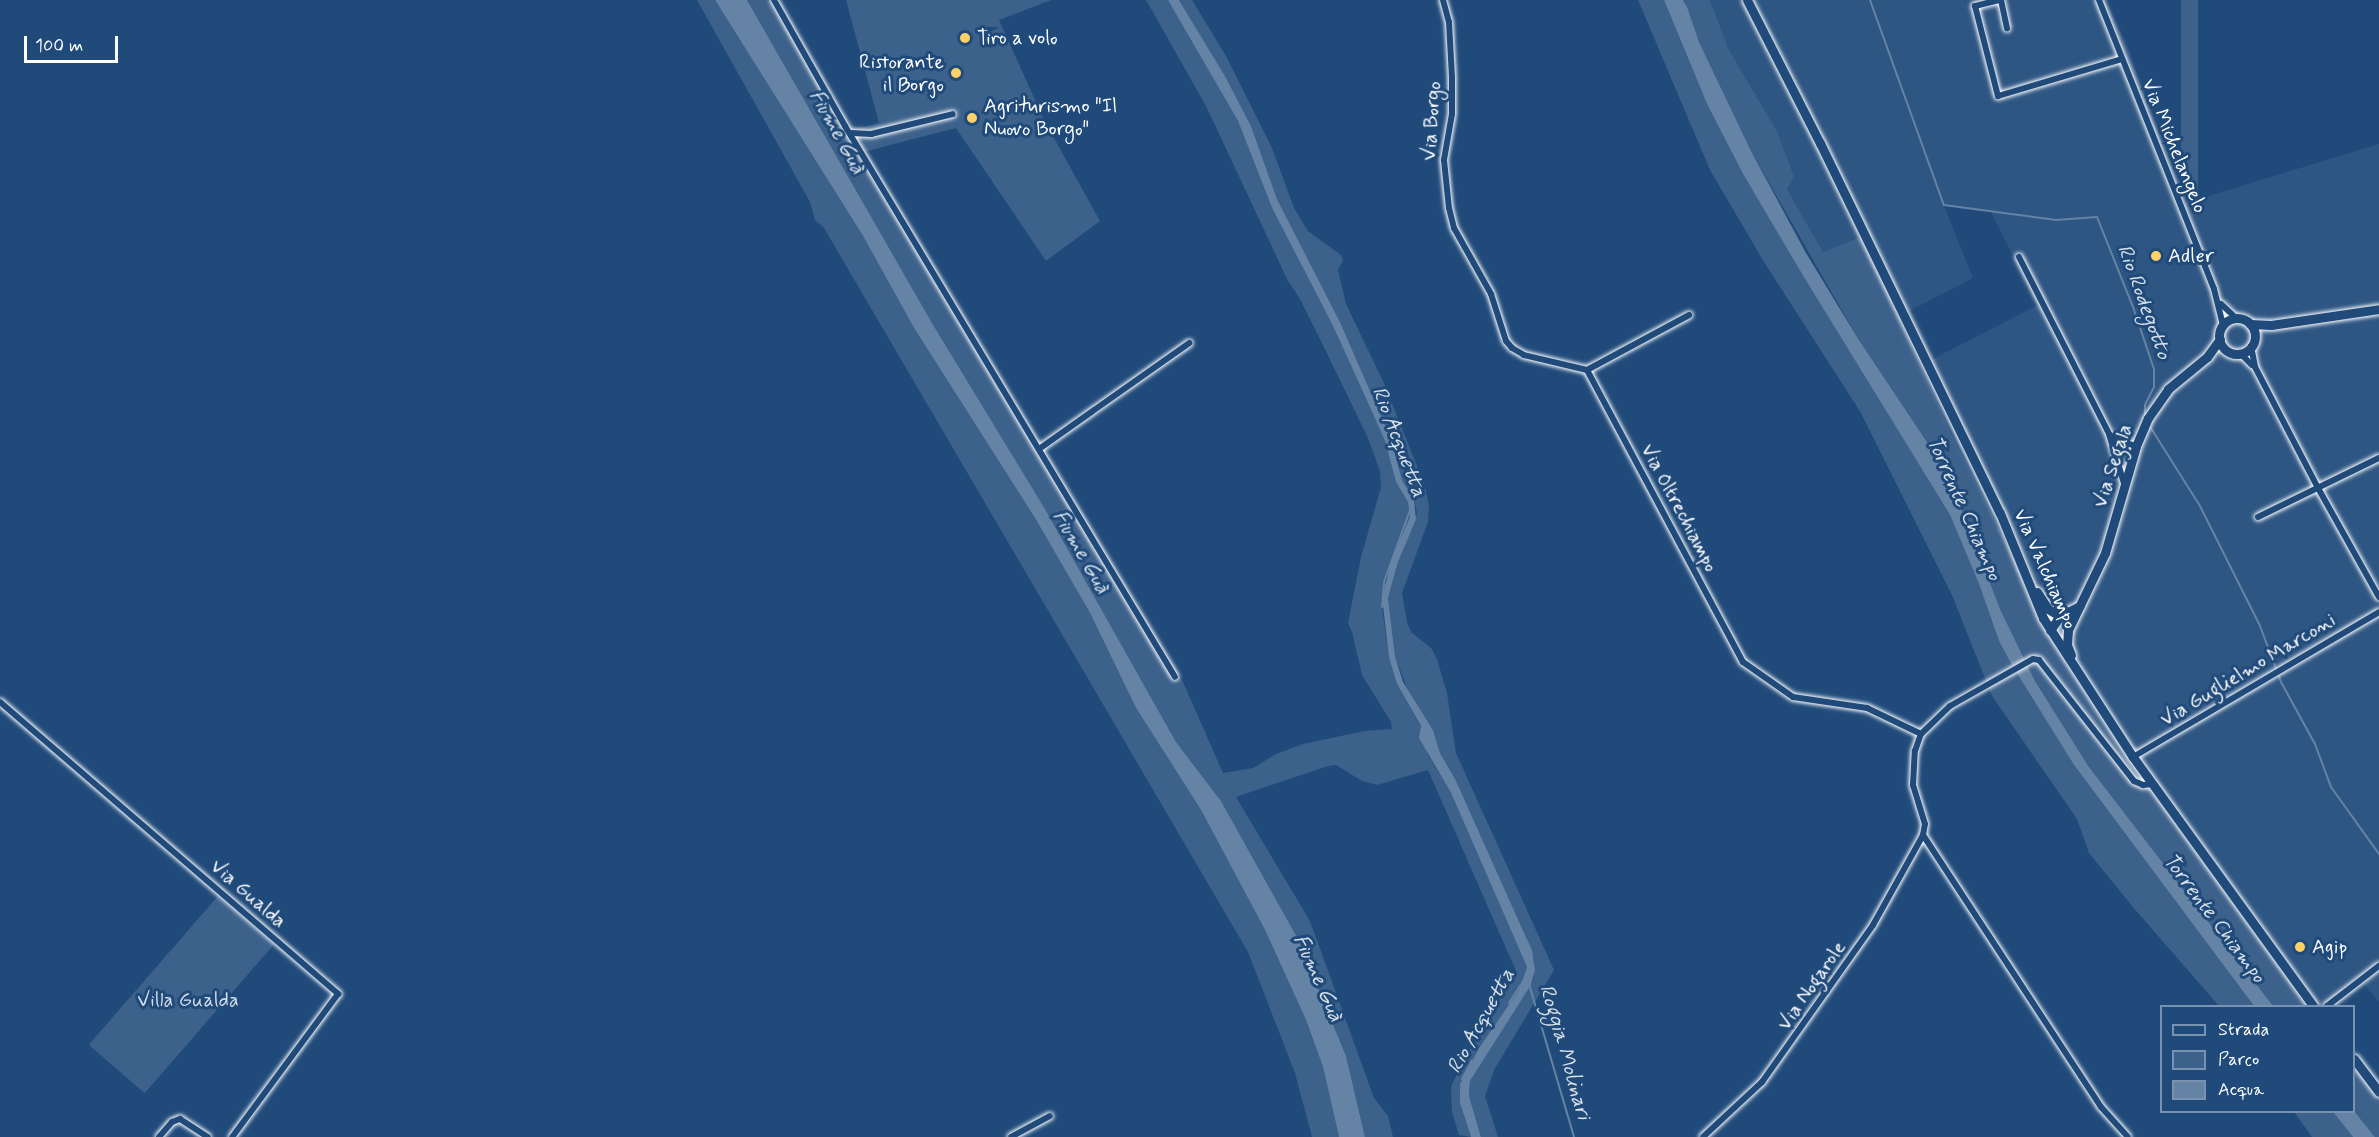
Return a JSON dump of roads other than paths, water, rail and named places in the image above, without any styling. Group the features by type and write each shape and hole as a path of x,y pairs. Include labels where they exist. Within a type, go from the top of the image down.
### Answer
{"main road":[{"name":"Via Valchiampo","path":"1747,0 1820,142 2000,513 2050,630 2133,757 2312,1005"},
{"path":"2223,325 2236,318 2250,324 2271,325 2379,309"},
{"path":"2250,324 2255,336"},
{"name":"Via Segala","path":"2071,625 2105,553 2136,446 2157,402 2168,389 2207,357 2220,339 2223,325"},
{"path":"2251,346 2255,336 2271,325"},
{"path":"2220,339 2222,345 2235,353"},
{"name":"Via Segala","path":"2207,357 2235,353 2251,346"},
{"path":"2024,571 2048,609 2060,616"},
{"path":"2050,630 2060,616 2080,606"},
{"path":"2050,630 2071,625 2067,645 2085,684"},
{"path":"2355,1060 2379,1092"}],"street":[{"path":"774,0 850,133 1174,677"},
{"name":"Via Borgo","path":"1443,0 1451,37 1453,103 1444,160 1451,220 1497,308 1506,340 1512,348 1524,355 1587,370"},
{"path":"2007,28 2000,0 1975,6 1998,96 2122,59"},
{"name":"Via Michelangelo","path":"2099,0 2220,304 2223,325"},
{"path":"850,133 871,134 953,114"},
{"path":"2019,257 2109,434 2124,483"},
{"name":"Via Michelangelo","path":"2220,304 2236,318"},
{"path":"1587,370 1689,315"},
{"path":"1039,449 1189,343"},
{"path":"2251,346 2255,367 2318,488 2379,597"},
{"path":"2235,353 2255,367"},
{"name":"Via Oltrechiampo","path":"1587,370 1743,662 1793,697 1867,708 1921,734"},
{"path":"2109,434 2117,440 2136,446"},
{"path":"2258,517 2379,458"},
{"name":"Via Guglielmo Marconi","path":"2133,757 2379,612"},
{"path":"2128,1137 2101,1107 1923,835 1925,825 1913,785 1915,751 1921,734 1950,706 2002,675 2030,662 2033,658 2039,660 2134,781 2143,785 2153,784"},
{"name":"Via Gualda","path":"0,702 338,994 232,1137"},
{"name":"Via Nogarole","path":"1703,1137 1762,1082 1793,1041 1858,949 1923,835"},
{"path":"2328,1005 2379,966"},
{"path":"1011,1137 1050,1116"},
{"path":"159,1137 172,1122 180,1119 208,1137"}],"water":[{"path":"715,0 747,0 932,323 1045,509 1176,742 1221,801 1298,939 1346,1056 1365,1137 1339,1137 1323,1067 1306,1020 1265,930 1201,810 1136,708 1090,613 1035,518 914,328 863,236"},
{"path":"1168,0 1179,0 1225,76 1251,126 1277,199 1340,322 1391,439 1402,480 1414,500 1416,519 1398,562 1388,598 1395,656 1403,682 1433,730 1440,753 1456,781 1532,950 1535,970 1531,985 1470,1081 1469,1096 1481,1137 1471,1137 1460,1103 1460,1084 1479,1048 1519,990 1527,967 1451,793 1419,738 1421,726 1397,684 1389,658 1382,597 1392,559 1410,517 1408,502 1396,482 1385,441 1333,326 1272,208 1238,121"},
{"path":"1664,0 1683,0 1699,42 1752,153 1806,253 1857,337 1929,445 1962,511 2000,609 2035,681 2089,767 2272,1005 2253,1005 2074,765 1999,641 1979,584 1950,515 1802,274 1743,174 1707,104"},
{"path":"2355,1112 2375,1137 2353,1137 2334,1113"}],"waterway":[{"name":"Rio Rodegotto","path":"1870,0 1944,205 2056,220 2097,217 2133,307 2154,369 2154,387 2145,405 2145,417"},
{"name":"Rio Rodegotto","path":"2149,425 2200,506 2260,626 2281,682 2315,744 2331,787 2379,854"},
{"name":"Rio Acquetta","path":"1382,607 1384,582 1410,510"},
{"name":"Rio Acquetta","path":"1509,1003 1524,980"},
{"name":"Roggia Molinari","path":"1529,984 1574,1137"},
{"name":"Rio Acquetta","path":"1462,1079 1472,1060"}],"place":[{"name":"Tiro a volo","path":"965,38"},
{"name":"Ristorante il Borgo","path":"956,73"},
{"name":"Agriturismo \"Il Nuovo Borgo\"","path":"972,118"},
{"name":"Adler","path":"2156,256"},
{"name":"Agip","path":"2300,947"}],"water label":[{"name":"Fiume Guà","path":"837,132"},
{"name":"Torrente Chiampo","path":"1964,508"},
{"name":"Fiume Guà","path":"1081,552"},
{"name":"Torrente Chiampo","path":"2214,918"},
{"name":"Fiume Guà","path":"1318,978"}],"park label":[{"name":"Villa Gualda","path":"188,1000"}]}
